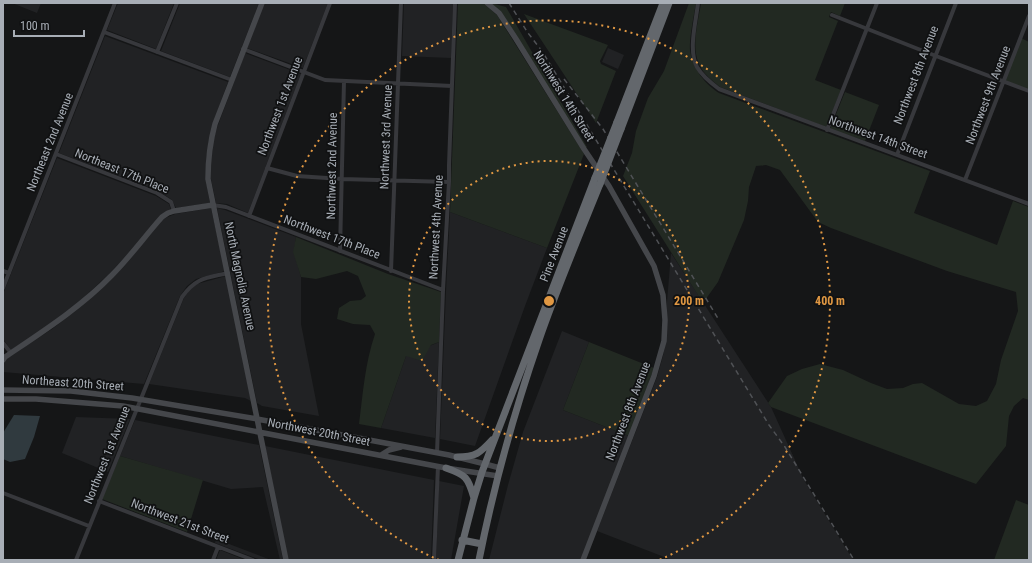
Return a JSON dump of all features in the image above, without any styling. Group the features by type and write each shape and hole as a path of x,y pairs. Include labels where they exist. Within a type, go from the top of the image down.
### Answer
{"highway":[{"name":"Pine Avenue","path":"479,560 499,472 525,383 598,181 617,122 663,3"},
{"name":"Pine Avenue","path":"458,560 474,498 495,437 598,181 621,129 669,3"},
{"path":"517,380 525,383"},
{"path":"457,457 468,457 475,455 495,437"},
{"path":"446,468 461,473 466,478 471,486 474,498"},
{"path":"462,540 482,544"}],"main road":[{"name":"North Magnolia Avenue","path":"262,3 215,124 208,161 208,179 286,560"},
{"name":"Northwest 14th Street","path":"487,3 499,13 516,39 584,149 609,186 654,266"},
{"path":"3,360 80,304 111,276 162,217 174,211 213,205"},
{"name":"Northwest 8th Avenue","path":"583,560 661,356 664,341 665,320 663,295 654,266"},
{"name":"Northeast 20th Street","path":"3,390 71,391 141,399"},
{"name":"Northeast 20th Street","path":"3,399 36,399 101,403 137,408"},
{"name":"Northwest 20th Street","path":"141,399 257,419 457,457 485,464 499,472"},
{"name":"Northwest 20th Street","path":"137,408 446,468 482,472 499,472"},
{"path":"381,455 389,450 403,446"}],"street":[{"name":"Northeast 2nd Avenue","path":"3,288 115,3"},
{"path":"158,52 177,3"},
{"name":"Northwest 1st Avenue","path":"249,216 330,3"},
{"name":"Northwest 3rd Avenue","path":"391,271 401,3"},
{"name":"Northwest 4th Avenue","path":"437,453 456,3"},
{"name":"Northwest 14th Street","path":"698,3 692,49 697,67 707,80 719,89 1029,204"},
{"path":"827,130 868,30 877,3"},
{"name":"Northwest 8th Avenue","path":"897,155 956,3"},
{"path":"832,15 1029,91"},
{"name":"Northwest 9th Avenue","path":"965,180 1029,16"},
{"path":"104,32 232,80"},
{"path":"243,49 325,80 452,86"},
{"name":"Northwest 2nd Avenue","path":"340,251 344,81"},
{"name":"Northeast 17th Place","path":"56,154 157,193 171,202 174,211"},
{"path":"267,168 297,176 342,179 449,182"},
{"name":"Northwest 17th Place","path":"213,205 226,207 443,290"},
{"path":"3,271 9,273"},
{"name":"Northwest 1st Avenue","path":"76,560 182,296 196,281 228,273"},
{"path":"3,343 11,353"},
{"path":"434,560 438,466"},
{"path":"3,493 89,526"},
{"name":"Northwest 21st Street","path":"99,500 253,560"},
{"path":"213,560 218,547"}],"shaded area":[{"path":"12,3 41,3 37,13"},
{"path":"118,3 174,3 156,49 107,30"},
{"path":"180,3 259,3 230,77 161,51"},
{"path":"264,3 328,3 303,68 247,48"},
{"path":"404,3 453,3 451,58 402,56"},
{"path":"458,3 483,3 497,15 584,154 547,248 450,212"},
{"path":"491,3 506,7 587,147 586,148"},
{"path":"689,3 696,3 690,40 691,57 696,69 709,85 719,93 930,171 914,213 997,245 1013,201 1029,207 1029,400 1023,398 1014,406 1009,416 1006,446 976,484 771,407 768,403 787,376 802,369 820,364 843,370 887,389 903,388 913,384 922,383 959,404 976,406 987,401 996,384 1001,360 1018,311 1016,292 947,271 818,222 780,170 766,165 756,166 749,187 744,220 718,282 703,303 623,176 632,153 636,131 648,98 664,71"},
{"path":"701,3 845,3 840,16 831,12 829,17 838,21 815,80 841,90 826,127 720,87 708,77 699,64 695,42"},
{"path":"524,14 608,45 600,61 601,64 616,71 596,123"},
{"path":"105,36 228,82 213,123 209,140 206,161 206,180 210,203 176,208 172,200 159,191 59,153"},
{"path":"1021,38 1029,42 1029,91 1004,81"},
{"path":"608,48 624,55 618,69 602,62"},
{"path":"245,53 301,74 248,213 227,204 216,203 211,179 213,140"},
{"path":"845,92 879,105 865,141 830,129"},
{"path":"57,158 156,196 169,204 171,210 109,274 79,302 50,324 11,350 3,339 3,294"},
{"path":"211,208 225,271 196,279 187,286 180,296 144,384 3,372 3,364 6,359 52,329 82,306 163,219 175,214"},
{"path":"217,208 296,237 294,252 301,277 301,324 319,416 262,406 257,403"},
{"path":"450,212 547,248 475,446 440,439"},
{"path":"296,237 388,274 441,292 439,342 431,345 422,361 406,356 381,428 359,424 367,367 375,334 370,325 353,324 337,319 339,308 350,301 361,300 366,296 358,276 347,271 316,279 301,277 293,252"},
{"path":"671,253 771,407 804,480 853,560 672,560 597,531 657,377 663,356 666,341 667,302"},
{"path":"226,276 251,401 245,398 149,384 184,298 190,289 197,284"},
{"path":"562,331 589,342 563,410 629,436 581,560 489,560 523,432"},
{"path":"439,342 435,438 381,428 406,356"},
{"path":"589,342 654,368 629,436 563,410"},
{"path":"14,415 40,416 34,437 25,459 10,462 3,459 3,433"},
{"path":"76,417 130,419 108,472 62,453"},
{"path":"135,420 259,445 283,560 280,560 263,487 231,489 120,456"},
{"path":"265,446 434,480 431,560 288,560"},
{"path":"120,456 203,480 187,532 102,499"},
{"path":"439,481 464,486 451,560 436,560"},
{"path":"1016,500 1029,505 1029,560 994,560"},
{"path":"216,539 271,560 261,560 215,543"},
{"path":"220,550 245,560 216,560"}],"railway":[{"path":"509,3 528,33 542,51 769,425 785,447 854,560"},
{"path":"564,79 603,129 719,320"}]}
